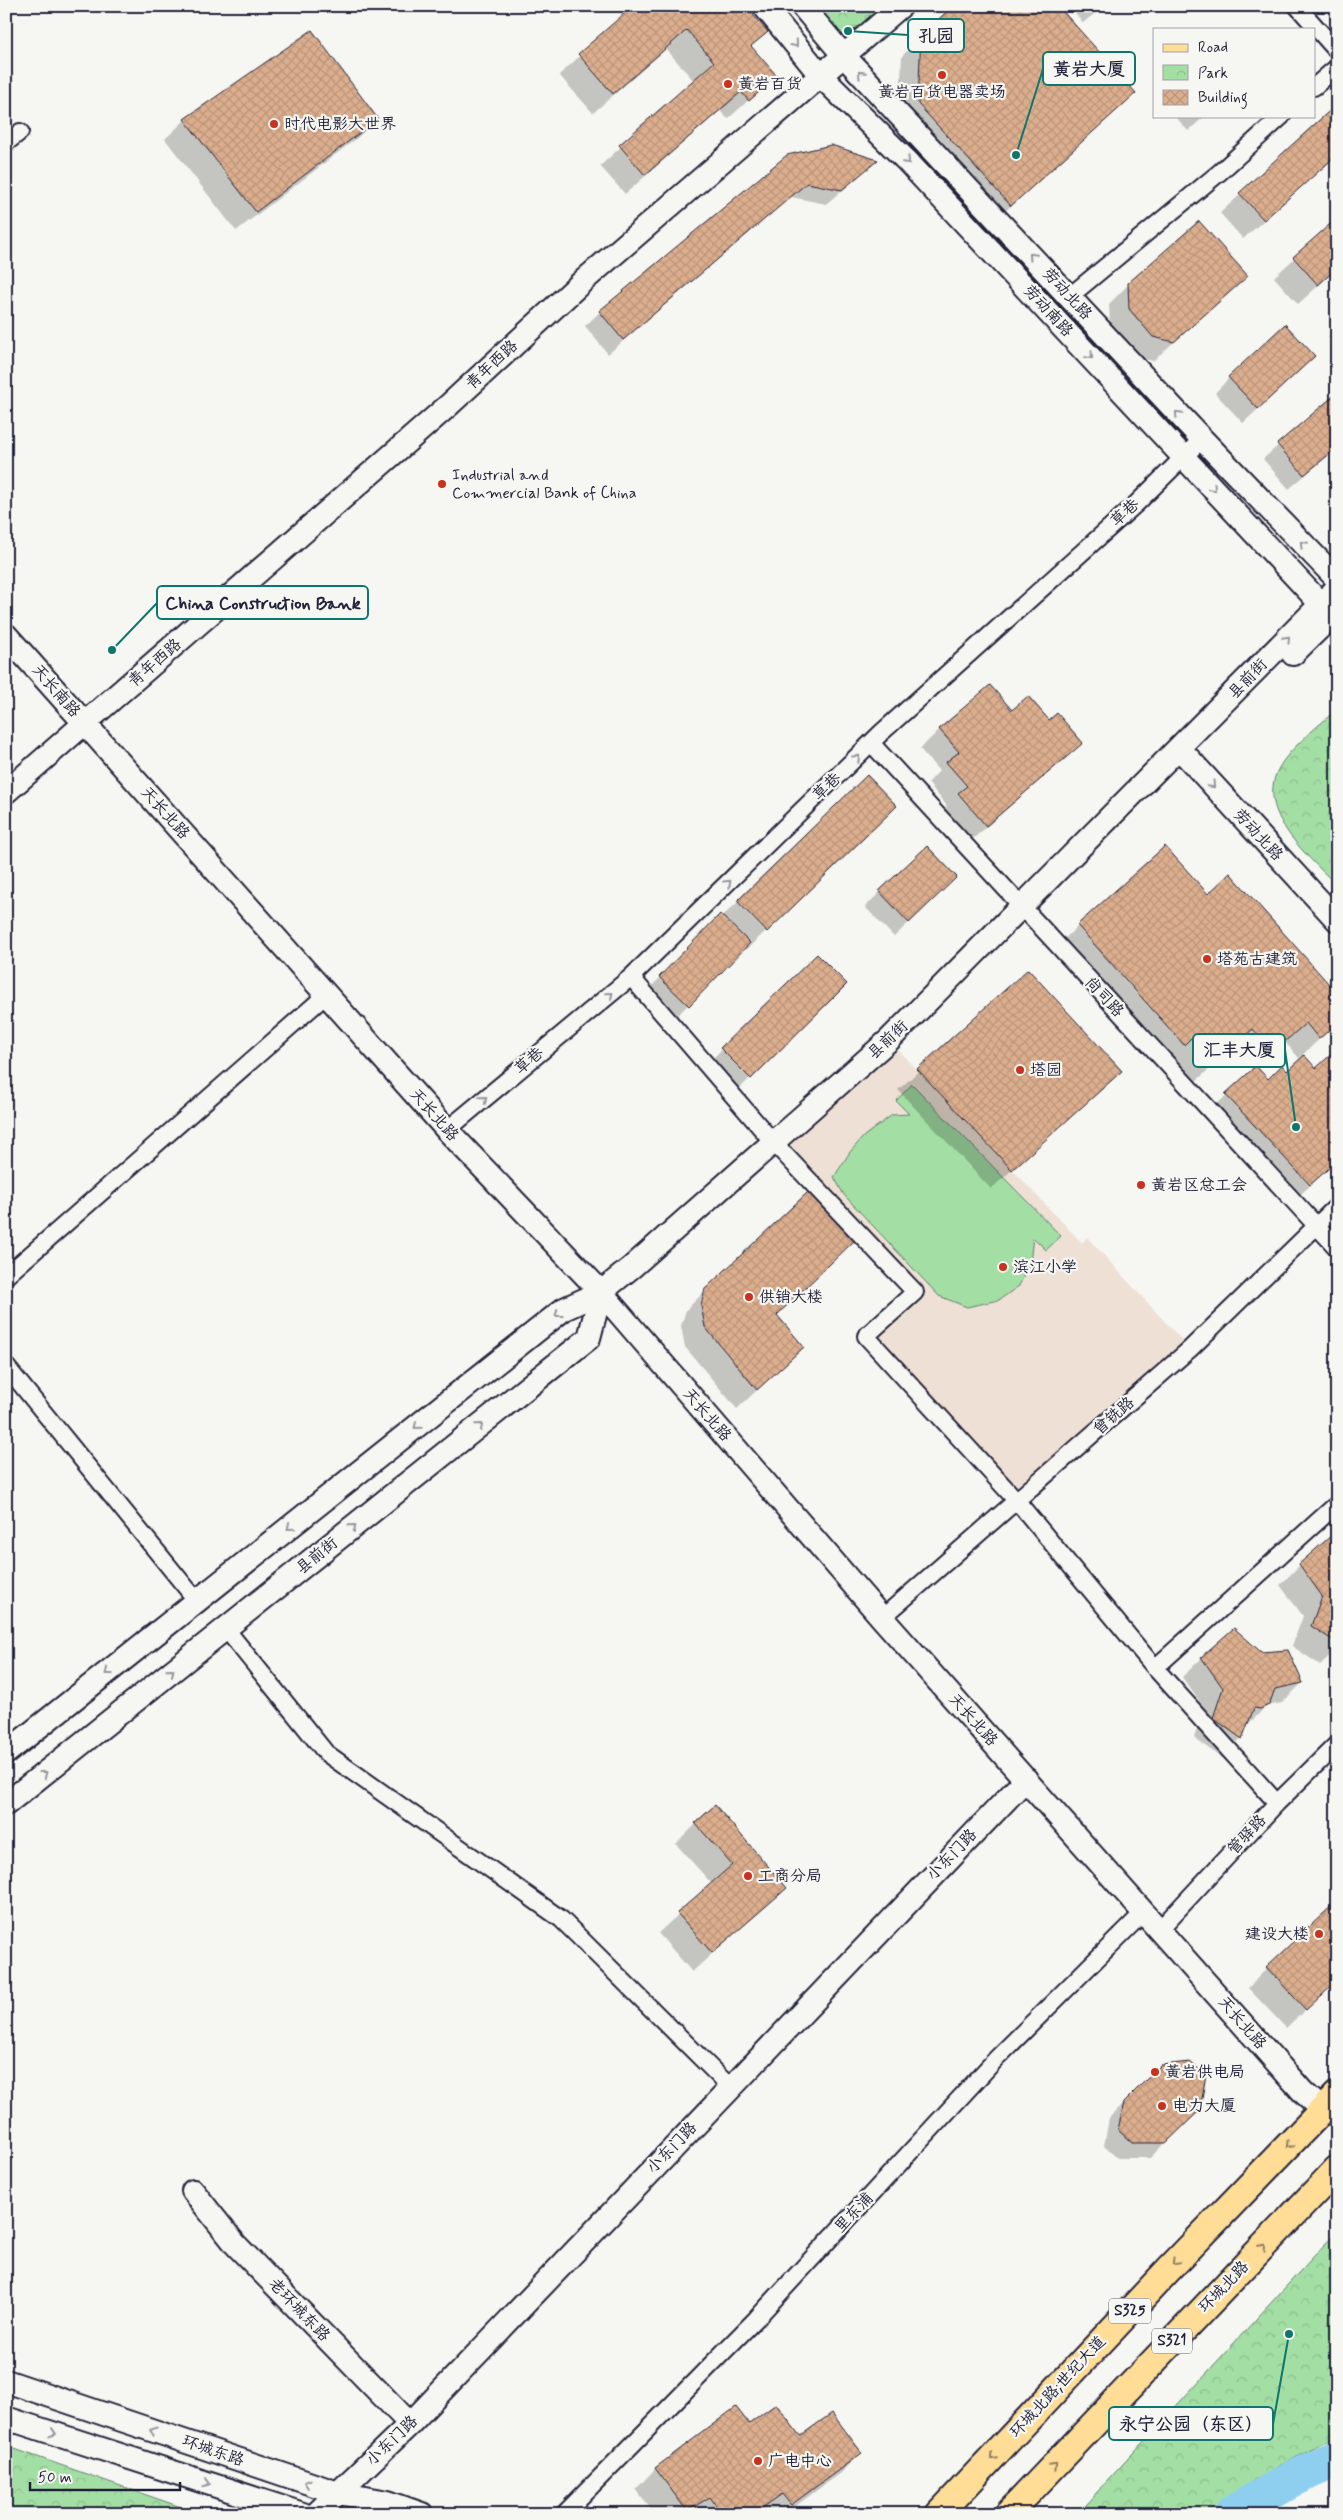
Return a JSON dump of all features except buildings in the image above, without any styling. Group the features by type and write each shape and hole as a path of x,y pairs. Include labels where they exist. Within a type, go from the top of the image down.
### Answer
{"main road":[{"name":"环城北路;世纪大道","path":"939,2514 1170,2268 1330,2103"},
{"name":"环城北路","path":"1008,2514 1337,2169"}],"street":[{"name":"劳动南路","path":"764,6 821,76 906,160 1330,610"},
{"name":"劳动北路","path":"802,6 844,56 1202,439 1337,579"},
{"name":"青年西路","path":"6,792 449,405 582,282 901,6"},
{"path":"1298,6 1337,51"},
{"path":"1316,85 1337,67"},
{"path":"1070,296 1220,172 1280,118"},
{"path":"6,143 20,132"},
{"name":"草巷","path":"447,1130 630,978 872,744 881,733 1185,458 1202,439"},
{"name":"县前街","path":"6,1752 564,1309 601,1292 773,1142 889,1040 1159,770 1184,754 1330,610 1337,588"},
{"name":"天长南路","path":"6,635 85,724"},
{"name":"天长北路","path":"85,724 447,1130 601,1292 882,1618 1160,1929 1302,2092 1330,2103"},
{"name":"尚司路","path":"872,744 1337,1248"},
{"name":"劳动北路","path":"1184,754 1337,920"},
{"path":"630,978 773,1142 915,1292 866,1336 1017,1500 1155,1668 1277,1803"},
{"path":"6,1276 326,995"},
{"name":"曾铣路","path":"882,1618 1190,1349 1337,1206"},
{"name":"县前街","path":"6,1804 589,1338 601,1292"},
{"path":"6,1366 197,1601"},
{"path":"1155,1668 1337,1504"},
{"path":"226,1629 326,1753 561,1919 730,2087"},
{"name":"管驿路","path":"1160,1929 1277,1803 1337,1744"},
{"name":"小东门路","path":"316,2514 410,2424 1026,1779"},
{"name":"里东浦","path":"564,2514 756,2319 996,2059 1144,1912"},
{"name":"老环城东路","path":"193,2191 236,2244 410,2424"},
{"name":"环城东路","path":"6,2382 338,2493 388,2502 422,2514"},
{"name":"环城东路","path":"6,2418 303,2514"}],"shaded area":[{"name":"滨江小学","path":"889,1040 1082,1243 1087,1237 1190,1349 1017,1501 866,1336 915,1292 773,1142"}],"green space":[{"path":"802,6 901,6 844,56"},
{"path":"1337,709 1337,886 1311,860 1286,829 1277,813 1273,795 1275,778 1289,753"},
{"path":"912,1084 1061,1236 1046,1250 1033,1237 1030,1263 1019,1286 999,1300 967,1307 939,1296 844,1195 834,1177 850,1152 864,1136 892,1115 909,1114 896,1101"},
{"path":"1337,2231 1337,2437 1279,2466 1211,2514 1077,2514"},
{"path":"6,2446 201,2514 6,2514"}],"waterway":[{"path":"1231,2514 1292,2479 1337,2459"}],"place":[{"name":"孔园","path":"848,31"},
{"name":"黄岩百货电器卖场","path":"942,75"},
{"name":"黄岩百货","path":"728,84"},
{"name":"时代电影大世界","path":"274,124"},
{"name":"黄岩大厦","path":"1016,155"},
{"name":"Industrial and Commercial Bank of China","path":"442,484"},
{"name":"China Construction Bank","path":"112,650"},
{"name":"塔苑古建筑","path":"1207,959"},
{"name":"塔园","path":"1020,1070"},
{"name":"汇丰大厦","path":"1296,1127"},
{"name":"黄岩区总工会","path":"1141,1185"},
{"name":"滨江小学","path":"1003,1267"},
{"name":"供销大楼","path":"749,1297"},
{"name":"工商分局","path":"748,1876"},
{"name":"建设大楼","path":"1319,1934"},
{"name":"黄岩供电局","path":"1155,2072"},
{"name":"电力大厦","path":"1162,2106"},
{"name":"永宁公园（东区）","path":"1289,2334"},
{"name":"广电中心","path":"758,2461"}]}
